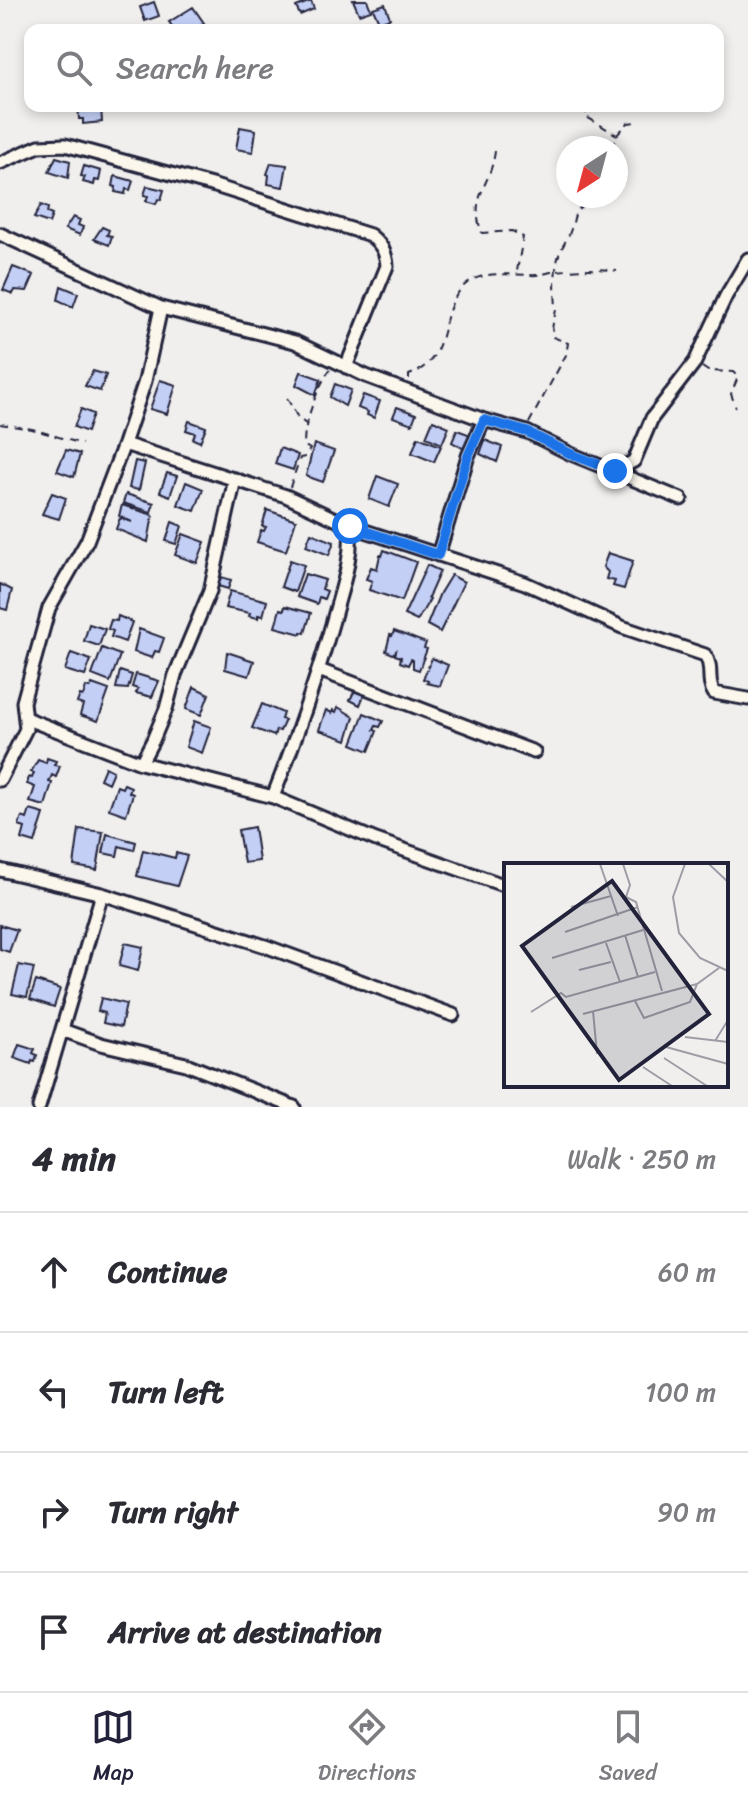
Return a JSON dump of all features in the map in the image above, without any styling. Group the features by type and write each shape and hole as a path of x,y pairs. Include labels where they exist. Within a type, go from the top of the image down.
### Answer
{"street":[{"path":"0,163 39,146 51,143 65,145 215,186 370,235 381,244 387,266 346,367"},
{"path":"0,234 161,308 295,342 346,367 409,392 484,420 527,432 571,454 681,499"},
{"path":"615,471 634,461 652,418 695,362 726,296 748,259"},
{"path":"0,780 26,729 23,702 49,608 87,541 124,444 145,381 161,308"},
{"path":"438,555 468,456 484,420"},
{"path":"124,444 286,496 350,526 525,583 622,627 705,655 710,663 711,689 714,693 748,699"},
{"path":"141,763 166,709 175,675 210,591 235,479"},
{"path":"273,797 319,670 349,563 352,543 350,526"},
{"path":"319,670 534,752"},
{"path":"25,718 141,763 273,797 376,840 504,885"},
{"path":"0,870 102,894 265,946 453,1015"},
{"path":"39,1107 102,894"},
{"path":"62,1030 101,1044 186,1064 294,1107"}],"path":[{"path":"586,112 585,116 617,135 628,123 637,122"},
{"path":"495,151 493,167 475,216 482,233 512,231 523,237 517,272"},
{"path":"527,432 541,398 566,355 568,343 553,337 551,331 556,304 553,297 557,260 579,208"},
{"path":"409,392 409,375 417,372 440,347 446,316 462,287 483,277 517,272 532,275 556,271 617,271"},
{"path":"695,362 708,371 733,372 738,377 731,394 736,408"},
{"path":"286,496 300,458 305,457 310,449 302,440 311,408 328,371 346,367"},
{"path":"287,398 298,418 307,425"},
{"path":"0,424 32,429 82,444"}],"building":[{"path":"353,0 367,0 371,10 359,14"},
{"path":"311,1 314,9 300,15 296,7"},
{"path":"154,2 159,16 145,21 140,7"},
{"path":"385,4 390,18 379,22 373,8"},
{"path":"193,7 204,23 170,24 169,22"},
{"path":"78,112 101,112 102,122 83,124 83,119 79,119"},
{"path":"240,127 256,130 253,152 236,149"},
{"path":"56,157 70,161 68,178 49,172"},
{"path":"271,163 287,165 283,187 268,184 267,174"},
{"path":"84,166 101,171 99,181 95,180 94,185 83,182"},
{"path":"115,176 133,181 125,194 115,192"},
{"path":"147,186 164,190 156,204 146,201"},
{"path":"41,205 48,208 47,213 52,215 49,223 34,218"},
{"path":"73,217 80,220 78,225 83,227 80,235 65,229"},
{"path":"102,227 109,230 107,235 112,236 109,245 94,239"},
{"path":"13,267 34,275 27,291 15,290 13,294 3,290"},
{"path":"61,286 78,293 73,307 58,300"},
{"path":"93,371 106,375 100,391 85,386"},
{"path":"301,372 321,379 315,395 296,385"},
{"path":"160,380 176,385 167,414 150,409"},
{"path":"335,384 351,390 345,406 330,397"},
{"path":"363,395 380,401 374,418 358,408"},
{"path":"397,407 416,414 412,424 393,417"},
{"path":"81,409 93,414 87,432 74,427"},
{"path":"433,420 449,427 442,444 426,437"},
{"path":"189,421 206,427 200,442 193,439 195,433 186,430"},
{"path":"457,430 474,436 468,451 452,442"},
{"path":"418,437 441,446 434,462 412,453"},
{"path":"485,440 502,447 497,462 480,454"},
{"path":"314,444 334,451 323,482 306,476"},
{"path":"280,448 298,455 293,470 275,464"},
{"path":"66,450 80,454 74,477 57,471"},
{"path":"135,461 145,463 139,490 129,488"},
{"path":"167,473 177,476 170,496 160,492"},
{"path":"377,476 398,484 389,507 369,499"},
{"path":"186,482 203,489 195,511 178,505"},
{"path":"52,493 66,498 59,519 42,514"},
{"path":"126,494 154,503 151,512 123,503"},
{"path":"122,505 153,515 148,542 116,529 120,518 132,522 119,516"},
{"path":"267,510 296,520 286,551 257,542 261,530 264,531 266,527 262,526"},
{"path":"172,522 182,526 176,544 166,541"},
{"path":"311,533 334,542 329,555 306,546"},
{"path":"183,534 205,542 197,563 175,555"},
{"path":"384,550 416,562 402,601 369,590 372,581 366,579 371,567 377,569"},
{"path":"608,553 633,561 624,589 613,586 615,581 606,579 608,572 603,567"},
{"path":"290,560 304,565 295,592 281,587"},
{"path":"427,565 440,571 430,599 417,621 404,615"},
{"path":"305,574 325,580 322,589 327,591 324,599 319,597 317,604 297,597"},
{"path":"451,575 464,582 440,632 427,625"},
{"path":"221,577 231,580 228,589 218,586"},
{"path":"0,584 12,590 7,610 0,608"},
{"path":"230,591 267,601 263,616 258,615 258,618 249,616 250,613 225,608"},
{"path":"285,606 311,613 305,633 275,627 280,609 284,610"},
{"path":"118,616 132,622 125,642 111,637 113,631 108,629 111,620 117,621"},
{"path":"89,624 105,629 99,646 84,641"},
{"path":"139,629 164,638 159,652 155,651 152,658 134,652"},
{"path":"394,631 426,643 424,648 427,649 419,670 413,668 413,660 408,665 400,662 401,657 395,655 396,651 393,654 386,651"},
{"path":"102,648 120,655 110,682 92,675"},
{"path":"227,652 254,661 249,676 225,669"},
{"path":"71,653 91,660 85,676 65,670"},
{"path":"432,658 448,665 440,686 423,679"},
{"path":"120,671 132,675 128,689 116,688"},
{"path":"120,671 132,675 128,689 116,688"},
{"path":"136,674 159,681 152,697 136,693 138,689 132,687"},
{"path":"92,684 109,690 98,721 80,715 83,705 77,703 86,687 90,688"},
{"path":"357,686 366,690 360,705 350,700"},
{"path":"194,687 209,694 201,715 186,709"},
{"path":"262,704 283,713 281,719 285,720 274,736 252,728"},
{"path":"338,707 354,717 347,740 319,730 326,710 336,712"},
{"path":"364,713 383,721 374,730 377,731 369,751 352,744"},
{"path":"194,721 211,727 202,753 186,747"},
{"path":"194,721 211,727 202,753 186,747"},
{"path":"47,758 60,766 56,777 52,775 49,782 52,783 45,806 30,802 35,787 27,784 38,760 46,763"},
{"path":"47,758 60,766 56,777 52,775 49,782 52,783 45,806 30,802 35,787 27,784 38,760 46,763"},
{"path":"105,767 113,771 108,783 100,779"},
{"path":"105,767 113,771 108,783 100,779"},
{"path":"124,784 131,787 129,792 133,794 126,815 109,809 117,786 122,788"},
{"path":"124,784 131,787 129,792 133,794 126,815 109,809 117,786 122,788"},
{"path":"30,810 44,814 35,843 22,839 25,828 19,826 22,817 27,819"},
{"path":"30,810 44,814 35,843 22,839 25,828 19,826 22,817 27,819"},
{"path":"254,827 259,861 244,863 238,830"},
{"path":"254,827 259,861 244,863 238,830"},
{"path":"79,829 103,832 97,870 74,866"},
{"path":"79,829 103,832 97,870 74,866"},
{"path":"107,834 136,842 134,850 119,846 117,856 103,853"},
{"path":"107,834 136,842 134,850 119,846 117,856 103,853"},
{"path":"143,850 175,858 176,853 187,856 177,886 137,876"},
{"path":"143,850 175,858 176,853 187,856 177,886 137,876"},
{"path":"0,925 17,930 9,952 0,949"},
{"path":"0,925 17,930 9,952 0,949"},
{"path":"125,943 143,947 138,971 119,966"},
{"path":"125,943 143,947 138,971 119,966"},
{"path":"19,965 34,968 27,997 12,994"},
{"path":"19,965 34,968 27,997 12,994"},
{"path":"36,981 60,989 54,1007 30,999"},
{"path":"36,981 60,989 54,1007 30,999"},
{"path":"101,998 126,1004 121,1027 103,1023 105,1013 98,1011"},
{"path":"101,998 126,1004 121,1027 103,1023 105,1013 98,1011"},
{"path":"19,1044 35,1049 35,1062 31,1064 14,1058"},
{"path":"19,1044 35,1049 35,1062 31,1064 14,1058"}],"route":[{"path":"350,526 438,555 468,456 484,420 527,432 615,471"}]}
